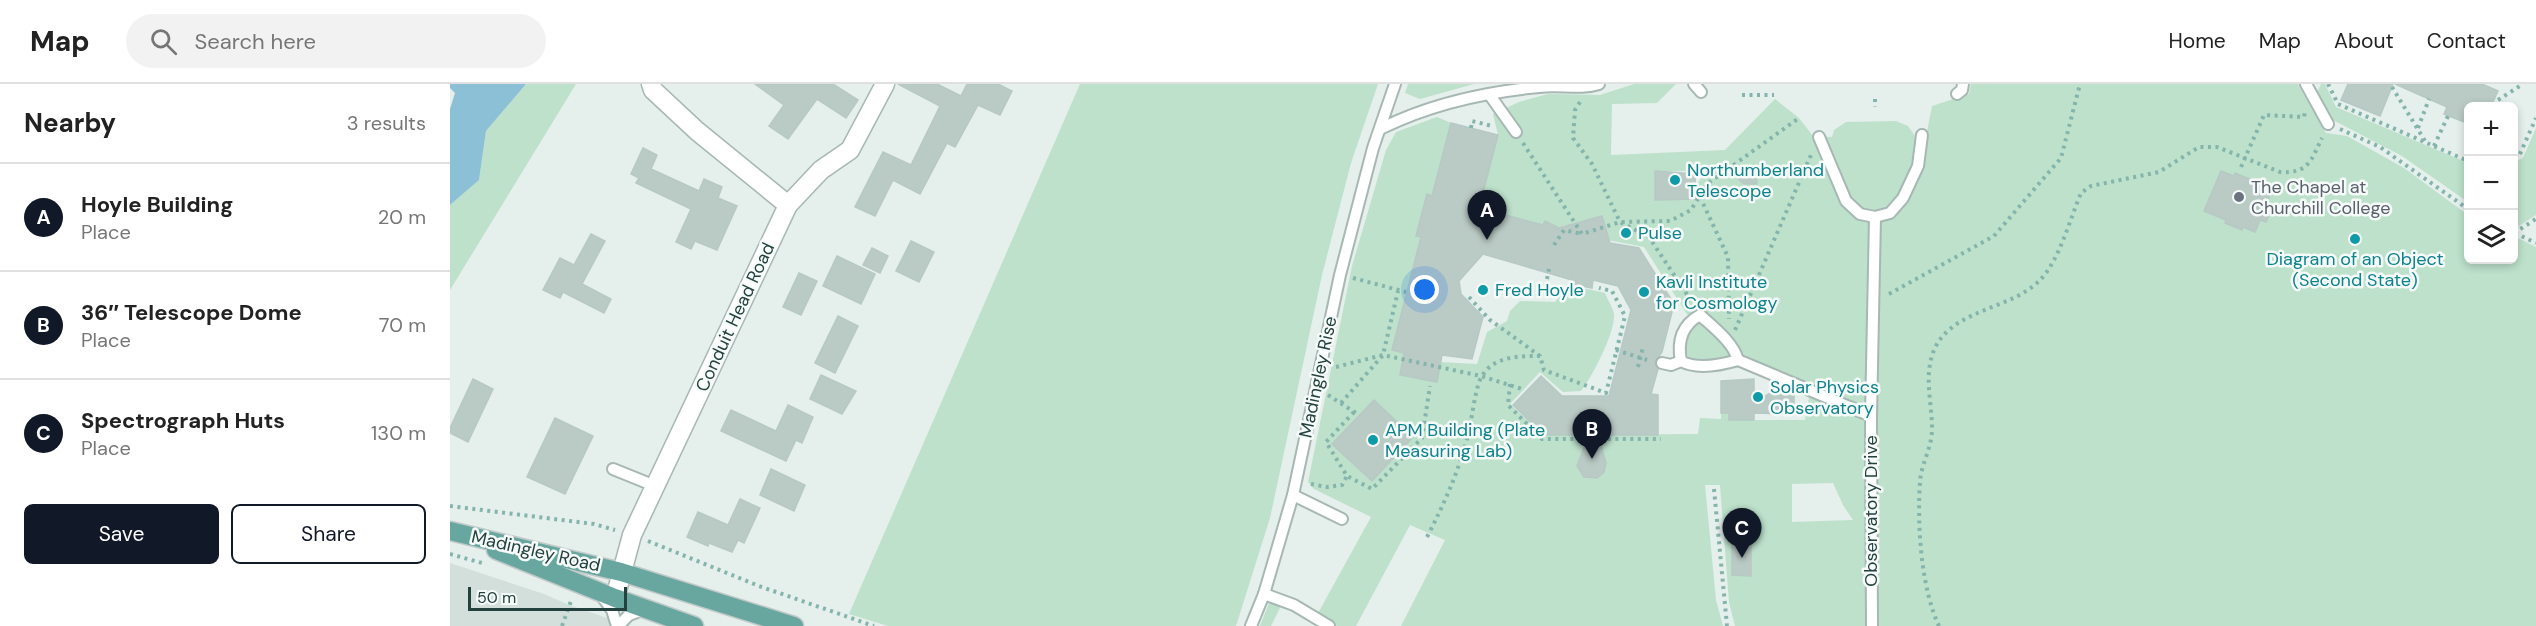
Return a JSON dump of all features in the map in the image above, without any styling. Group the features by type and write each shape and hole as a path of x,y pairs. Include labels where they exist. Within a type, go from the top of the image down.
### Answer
{"main road":[{"name":"Madingley Road","path":"694,626 606,595 450,531 621,572 794,626"},
{"path":"758,616 785,626"}],"street":[{"path":"651,84 653,90 697,131 788,205"},
{"name":"Conduit Head Road","path":"606,595 621,572 632,535 788,205 821,170 850,150 885,84"}],"lane":[{"name":"Madingley Rise","path":"1251,626 1264,594 1293,495 1340,275 1373,148 1382,128 1395,84"},
{"path":"1957,94 1962,90 1962,84"},
{"path":"2306,84 2328,123"},
{"path":"1382,128 1414,112 1489,94 1542,86 1595,85"},
{"path":"1489,94 1516,132"},
{"path":"1819,137 1846,201 1860,214 1875,217 1890,213 1903,198 1918,166 1922,135"},
{"name":"Observatory Drive","path":"1872,626 1871,416 1875,217"},
{"path":"1681,361 1678,348 1682,333 1689,321 1700,315 1736,352 1738,360"},
{"path":"1662,363 1671,365 1681,361 1687,364 1720,365 1738,360 1871,416"},
{"path":"613,469 655,486"},
{"path":"1293,495 1342,519"},
{"path":"1264,594 1294,605 1329,626"},
{"path":"606,595 618,626 629,615 646,609"}],"path":[{"path":"1875,302 1994,236 2061,158 2080,84"},
{"path":"2328,84 2338,104 2464,159"},
{"path":"2498,100 2523,84"},
{"path":"1595,85 1575,110 1573,138 1592,164 1620,222 1650,237 1700,315"},
{"path":"2392,87 2425,142"},
{"path":"1742,95 1774,95"},
{"path":"2241,167 2264,115 2304,117 2312,95"},
{"path":"1875,99 1875,107"},
{"path":"2418,129 2429,99"},
{"path":"2434,146 2448,116"},
{"path":"1554,245 1564,230 1582,234 1620,222 1670,221 1691,210 1707,184 1799,118"},
{"path":"2518,156 2536,118"},
{"path":"1939,626 1932,611 1922,566 1920,481 1932,431 1928,368 1938,344 1955,325 2024,293 2040,280 2051,267 2080,193 2091,186 2159,172 2199,147 2217,147 2280,172 2291,173 2303,170 2310,161 2328,123 2380,147 2464,206"},
{"path":"1516,132 1582,234"},
{"path":"1729,344 1819,137"},
{"path":"1700,197 1728,257 1729,344"},
{"path":"2518,230 2536,219"},
{"path":"2518,235 2536,243"},
{"path":"1547,279 1549,269"},
{"path":"1340,275 1407,292"},
{"path":"1469,297 1490,320 1540,356 1544,370 1606,393 1625,316 1612,291 1599,288"},
{"path":"1341,404 1383,355 1398,291"},
{"path":"1638,367 1643,347"},
{"path":"1616,350 1662,363"},
{"path":"1318,372 1383,355 1481,376 1525,390"},
{"path":"1427,537 1454,483 1469,433 1481,376 1497,361 1519,356 1540,356"},
{"path":"1510,384 1508,405 1542,439 1661,439"},
{"path":"1354,412 1326,442 1347,476 1372,489 1422,438 1430,386"},
{"path":"1315,387 1359,416"},
{"path":"1604,439 1604,446"},
{"path":"1296,482 1327,487 1342,485 1347,476"},
{"path":"1714,489 1727,626"},
{"path":"450,506 594,524 632,535 759,586 874,626"},
{"path":"562,626 577,583"}],"shaded area":[{"path":"450,563 544,594 631,626 450,626"}],"green space":[{"path":"526,84 576,84 450,290 450,205 479,180 486,131"},
{"path":"1080,84 1378,84 1351,163 1322,275 1270,518 1236,626 888,626 849,614"},
{"path":"1408,84 1474,84 1420,99 1405,93"},
{"path":"1634,84 1676,84 1657,103 1612,104 1611,155 1725,150 1775,99 1799,118 1813,136 1832,137 1834,130 1846,122 1896,121 1908,126 1915,136 1927,132 1932,106 1969,94 1971,84 2298,84 2326,133 2347,136 2404,168 2464,212 2464,264 2518,264 2518,238 2536,247 2536,626 1735,626 1729,602 1720,485 1705,485 1716,600 1723,626 1401,626 1445,540 1410,525 1356,626 1337,626 1317,615 1371,517 1314,489 1308,482 1352,266 1386,150 1396,132 1437,117 1451,123 1432,196 1427,194 1417,236 1421,237 1439,362 1477,364 1487,332 1507,321 1510,311 1520,301 1555,302 1569,285 1605,293 1614,313 1613,323 1602,354 1581,391 1563,392 1540,372 1510,404 1544,435 1698,434 1700,418 1721,419 1721,413 1729,413 1729,420 1805,420 1811,386 1741,353 1701,313 1690,319 1644,247 1571,233 1545,221 1543,225 1479,208 1498,135 1493,114 1519,102 1548,94 1600,95","holes":["1707,170 1695,187 1695,199 1656,200 1655,172","1833,483 1853,520 1792,522 1792,484"]},
{"path":"2321,84 2325,84 2336,107 2464,161 2464,199 2402,156 2331,119 2316,95"},
{"path":"2536,128 2536,215 2518,226 2518,160 2523,158"},
{"path":"1696,322 1703,323 1730,352 1728,358 1717,361 1689,358 1683,347 1686,334"},
{"path":"1271,598 1283,602 1271,626 1260,626"}],"water":[{"path":"450,84 526,84 486,131 479,180 450,205 450,109 455,93 450,88"}],"building":[{"path":"755,84 833,84 858,100 846,118 817,99 788,139 769,126 784,105"},
{"path":"898,84 937,84 961,96 967,84 998,84 1012,91 1000,115 978,105 955,147 947,143 920,194 893,180 875,216 855,207 883,152 911,165 940,106"},
{"path":"2348,84 2393,84 2380,116 2341,100"},
{"path":"2395,84 2482,84 2498,91 2493,102 2464,102 2464,122 2444,114 2447,107"},
{"path":"1451,123 1498,135 1479,208 1543,225 1545,221 1559,228 1602,216 1610,243 1639,248 1674,304 1662,352 1655,362 1658,369 1651,394 1658,395 1658,435 1598,435 1606,463 1604,472 1597,478 1584,477 1577,466 1589,435 1544,435 1513,405 1541,376 1562,396 1609,396 1631,310 1618,286 1593,280 1592,288 1571,284 1572,280 1483,254 1459,281 1461,294 1483,317 1472,359 1442,355 1437,382 1400,375 1404,353 1392,350 1421,237 1416,236 1427,194 1432,196"},
{"path":"643,148 657,155 651,169 699,191 704,179 722,187 718,198 737,206 717,250 695,241 691,249 676,242 691,209 636,183 639,178 631,174"},
{"path":"1755,166 1757,184 1744,184 1739,180 1739,171 1745,167"},
{"name":"Northumberland Telescope","path":"1655,171 1695,174 1696,199 1655,200"},
{"name":"The Chapel at Churchill College","path":"2221,171 2234,176 2235,173 2262,184 2260,187 2271,192 2267,203 2273,205 2266,222 2260,220 2255,232 2243,227 2242,230 2225,223 2226,220 2204,211"},
{"path":"591,234 605,241 582,284 611,299 604,313 563,292 560,298 543,290 560,258 574,265"},
{"path":"911,241 934,252 919,282 896,271"},
{"path":"872,248 888,256 880,273 863,265"},
{"path":"837,256 875,274 861,304 823,286"},
{"path":"799,273 817,281 801,315 783,307"},
{"path":"838,316 858,326 835,373 815,363"},
{"path":"821,375 856,391 842,414 810,399"},
{"path":"473,379 493,389 468,442 450,433 450,428"},
{"name":"Solar Physics Observatory","path":"1754,379 1754,403 1780,387 1794,394 1794,407 1784,414 1754,413 1754,420 1729,420 1729,413 1721,413 1721,381"},
{"name":"APM Building (Plate Measuring Lab)","path":"1374,400 1413,437 1372,481 1332,444"},
{"path":"788,405 813,417 802,443 796,440 786,461 721,431 731,410 776,431"},
{"path":"555,418 593,436 565,494 527,477"},
{"path":"771,469 805,485 794,511 760,495"},
{"path":"740,499 760,508 744,543 738,540 732,552 709,543 708,546 687,537 698,512 728,525"},
{"path":"1751,539 1751,576 1732,575 1732,540"}],"place":[{"name":"Northumberland Telescope","path":"1675,180"},
{"name":"The Chapel at Churchill College","path":"2239,197"},
{"name":"Pulse","path":"1626,233"},
{"name":"Diagram of an Object (Second State)","path":"2355,239"},
{"name":"Hoyle Building","path":"1487,240"},
{"name":"Fred Hoyle","path":"1483,290"},
{"name":"Kavli Institute for Cosmology","path":"1644,292"},
{"name":"Solar Physics Observatory","path":"1758,397"},
{"name":"APM Building (Plate Measuring Lab)","path":"1373,440"},
{"name":"36″ Telescope Dome","path":"1592,459"},
{"name":"Spectrograph Huts","path":"1742,558"}]}
